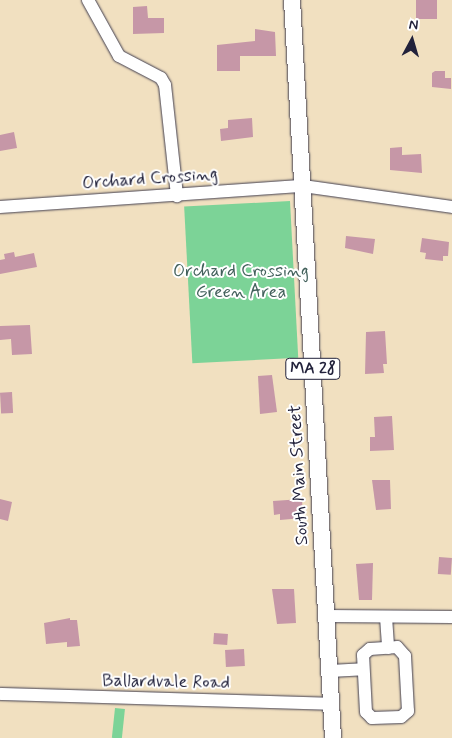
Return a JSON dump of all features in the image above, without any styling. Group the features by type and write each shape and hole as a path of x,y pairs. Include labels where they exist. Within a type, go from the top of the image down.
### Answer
{"main road":[{"name":"South Main Street","path":"292,0 333,738"}],"street":[{"path":"88,0 119,56 160,78 166,84 178,196"},
{"name":"Orchard Crossing","path":"0,207 303,186 452,207"},
{"path":"327,616 452,617"},
{"path":"386,617 388,648"},
{"path":"388,648 399,648 405,654 408,707 405,715 374,719 368,715 363,657 366,651 388,648"},
{"path":"330,671 363,669"},
{"name":"Ballardvale Road","path":"0,694 332,704"}],"green space":[{"name":"Orchard Crossing Green Area","path":"290,201 298,358 192,363 184,207"},
{"path":"115,708 125,709 122,738 112,738"}],"building":[{"path":"416,0 437,0 437,19 416,19"},
{"path":"147,6 148,18 164,18 164,33 133,34 133,7"},
{"path":"255,29 275,32 276,56 240,56 240,71 217,71 217,45 255,41"},
{"path":"435,71 445,71 445,78 451,78 451,89 432,87 432,73"},
{"path":"252,118 253,137 221,141 220,129 228,128 228,120"},
{"path":"14,132 17,148 0,151 0,135"},
{"path":"402,147 402,155 421,154 422,173 390,170 390,148"},
{"path":"346,236 375,239 373,254 345,248"},
{"path":"422,238 449,242 448,256 443,256 443,261 425,259 426,253 420,252"},
{"path":"14,252 15,257 34,253 37,267 0,274 0,260 5,259 4,254"},
{"path":"30,325 32,354 12,355 11,339 0,340 0,326"},
{"path":"385,331 387,364 383,364 384,373 365,374 366,332"},
{"path":"272,375 277,412 260,414 258,376"},
{"path":"12,392 13,413 1,414 0,393"},
{"path":"392,416 394,450 370,451 370,437 375,437 374,417"},
{"path":"372,480 390,480 391,509 376,510"},
{"path":"0,499 12,502 8,521 0,519"},
{"path":"302,499 303,518 280,520 280,514 274,515 273,501"},
{"path":"439,557 452,558 451,575 438,574"},
{"path":"373,563 372,600 359,600 356,564"},
{"path":"272,589 294,589 296,623 277,624"},
{"path":"70,618 70,620 77,620 80,646 67,647 67,642 46,644 44,623"},
{"path":"214,633 228,634 227,645 213,644"},
{"path":"244,649 245,666 226,667 225,650"}]}
